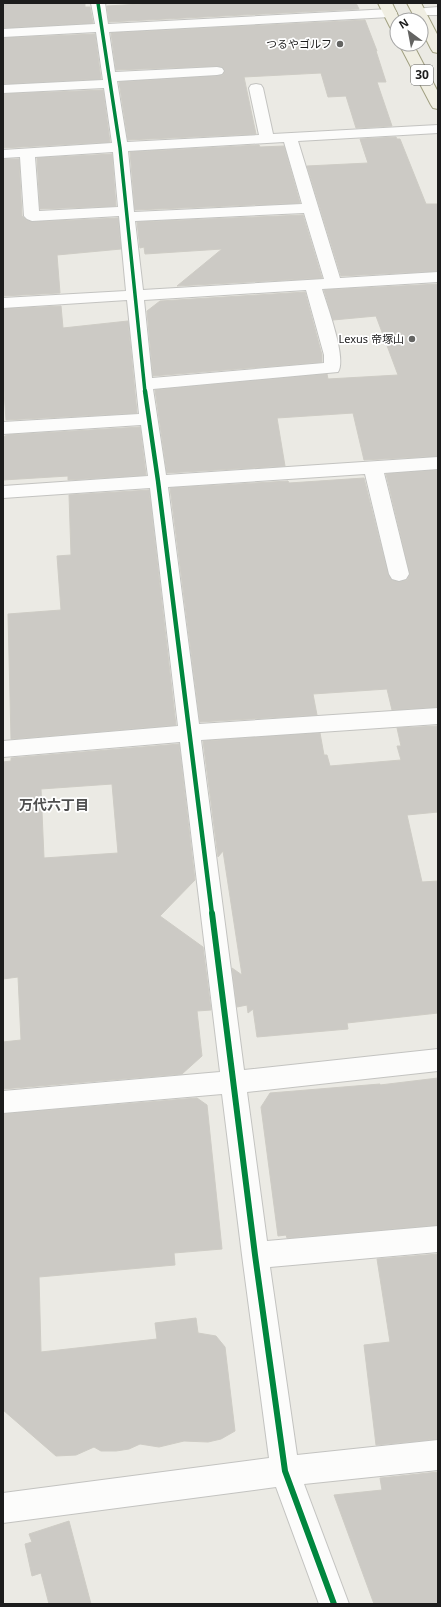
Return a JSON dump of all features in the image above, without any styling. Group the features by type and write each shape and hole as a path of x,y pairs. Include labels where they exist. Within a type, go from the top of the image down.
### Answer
{"main road":[{"name":"30","path":"416,7 438,49"},
{"name":"30","path":"410,52 438,105"}],"street":[{"path":"98,3 120,148 148,419 158,481 235,1082 255,1255 285,1471 334,1604"},
{"path":"416,7 438,11"},
{"path":"3,33 101,28 387,8"},
{"path":"3,89 217,70"},
{"path":"256,88 267,139"},
{"path":"3,154 438,129"},
{"path":"290,138 333,283"},
{"path":"27,153 32,216 311,208"},
{"path":"3,303 438,277"},
{"path":"144,384 332,368 333,355 312,284"},
{"path":"3,428 148,419"},
{"path":"3,492 438,463"},
{"path":"373,467 399,574"},
{"path":"3,749 190,733 438,716"},
{"path":"3,1102 235,1082 438,1060"},
{"path":"255,1255 438,1239"},
{"path":"3,1508 285,1471 438,1455"}],"building":[{"path":"3,3 85,3 85,7 90,7 93,23 3,28"},
{"path":"159,3 356,3 359,9 109,22 107,6"},
{"path":"365,20 377,51 386,82 377,82 392,126 356,128 346,96 328,97 321,73 244,77 256,134 128,140 119,82 217,76 223,75 225,70 222,67 217,66 116,70 111,33"},
{"path":"95,34 101,79 3,84 3,38"},
{"path":"103,90 110,142 3,148 3,94"},
{"path":"396,137 397,139 400,139 426,204 438,204 438,271 341,276 307,166 368,163 360,139"},
{"path":"259,145 260,147 284,146 300,203 135,210 130,152"},
{"path":"112,154 116,206 40,209 37,158"},
{"path":"3,159 19,159 22,216 26,220 32,222 118,218 121,249 57,255 60,293 3,296"},
{"path":"303,215 322,278 177,286 222,249 145,254 144,247 140,248 137,222"},
{"path":"438,284 438,456 364,460 353,413 277,418 285,466 167,473 155,390 327,374 328,379 398,375 376,316 333,320 324,290"},
{"path":"305,292 322,355 322,362 153,376 147,311 160,301"},
{"path":"61,306 63,328 128,321 137,413 6,420 3,376 3,309"},
{"path":"140,427 146,475 68,480 68,476 3,480 3,437 7,435"},
{"path":"438,470 438,707 392,710 387,689 313,694 317,715 200,722 170,488 364,478 388,574 392,580 399,582 407,580 410,574 386,474"},
{"path":"149,490 176,725 11,739 8,614 61,610 57,556 71,555 69,495"},
{"path":"438,726 438,812 407,815 422,882 438,881 438,1013 347,1023 348,1029 257,1037 253,1009 248,1013 247,1005 237,1007 232,968 242,975 223,851 218,857 203,741 320,733 324,755 327,755 330,766 401,760 397,746 401,746 397,728"},
{"path":"179,744 195,880 160,916 203,947 211,1010 197,1011 202,1056 182,1074 3,1089 3,1042 21,1040 18,977 3,979 3,762 11,761 11,758","holes":["112,784 118,853 44,858 41,789"]},
{"path":"438,1078 438,1225 287,1238 286,1235 278,1236 261,1107 270,1093 380,1085"},
{"path":"197,1098 207,1105 222,1249 174,1253 175,1265 39,1277 41,1352 157,1339 155,1323 196,1318 198,1333 216,1336 225,1347 235,1431 221,1439 208,1442 184,1441 159,1447 140,1444 129,1449 116,1451 101,1451 94,1447 76,1455 56,1456 3,1410 3,1114"},
{"path":"438,1254 438,1439 376,1445 364,1345 390,1342 377,1259"},
{"path":"438,1472 438,1604 374,1604 334,1495 382,1490 380,1478"},
{"path":"69,1521 91,1604 49,1604 41,1573 32,1576 25,1544 32,1542 29,1534"}],"cycle path":[{"path":"98,3 120,148 144,384 158,481 255,1255 285,1471 334,1604"}],"place":[{"name":"つるやゴルフ","path":"340,44"},
{"name":"Lexus 帝塚山","path":"412,339"}],"district":[{"name":"万代六丁目","path":"54,805"}]}
